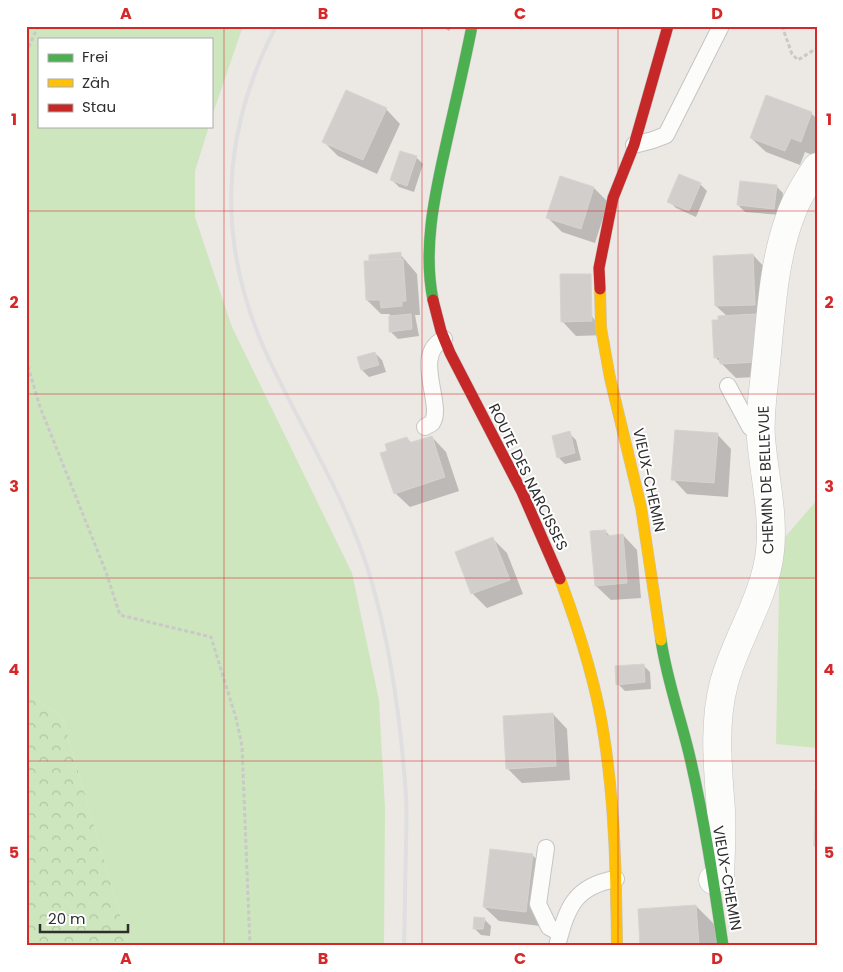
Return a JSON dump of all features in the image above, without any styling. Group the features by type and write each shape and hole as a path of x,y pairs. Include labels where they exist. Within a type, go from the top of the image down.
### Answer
{"street":[{"name":"ROUTE DES NARCISSES","path":"472,26 435,201 429,261 431,287 444,340 544,539 581,639 600,715 608,763 613,815 617,946"},
{"name":"VIEUX-CHEMIN","path":"668,26 634,145 613,198 599,268 601,328 610,378 641,507 664,659 691,762 723,946"},
{"name":"CHEMIN DE BELLEVUE","path":"713,880 720,875 721,813 717,746 719,709 724,683 736,649 765,582 770,550 768,485 761,433 771,312 780,251 790,217 802,189 817,168"}],"lane":[{"path":"634,145 666,135 721,26"},
{"path":"425,427 432,422 435,416 429,360 431,350 438,342 444,340"},
{"path":"728,386 750,427 761,433"},
{"path":"546,848 538,904 549,927 559,939"},
{"path":"559,939 570,905 581,894 599,882 616,880"}],"path":[{"path":"26,53 38,26"},
{"path":"782,26 792,54 798,60 817,48"},
{"path":"26,360 40,407 106,572 120,615 211,637 236,718 242,746 250,946"}],"green space":[{"path":"26,26 243,26 212,116 212,38 38,38 38,128 208,128 195,171 195,217 232,327 352,573 379,700 385,808 384,946 129,946 62,716 26,693"},
{"path":"817,500 817,748 776,744 780,543"},
{"path":"26,693 62,716 129,946 26,946"}],"building":[{"path":"346,90 387,108 363,160 322,142"},
{"path":"766,95 812,112 801,142 791,138 785,151 750,138"},
{"path":"400,151 417,156 407,186 390,180"},
{"path":"679,174 701,183 689,211 667,202"},
{"path":"560,176 594,187 581,229 546,218"},
{"path":"740,181 777,185 774,209 737,205"},
{"path":"401,252 401,259 369,260 369,255"},
{"path":"753,254 755,305 715,306 713,256"},
{"path":"403,259 406,301 402,301 402,306 381,308 380,300 366,300 364,261"},
{"path":"560,274 591,274 592,321 561,322"},
{"path":"411,314 412,329 389,332 389,316"},
{"path":"757,314 760,362 720,364 719,357 714,358 712,320 718,320 718,316"},
{"path":"375,352 379,365 361,370 357,357"},
{"path":"675,430 718,433 714,483 671,480"},
{"path":"570,431 575,453 557,458 552,436"},
{"path":"432,436 445,477 394,494 380,453 387,451 385,444 407,437 409,443"},
{"path":"606,530 606,536 623,534 627,583 595,586 590,531"},
{"path":"493,537 510,580 471,594 455,552"},
{"path":"644,664 645,682 616,685 615,666"},
{"path":"553,713 556,766 506,769 503,716"},
{"path":"815,790 817,790 817,846 814,846"},
{"path":"490,849 533,854 526,912 483,907"},
{"path":"696,905 699,946 640,946 638,909"},
{"path":"474,917 485,918 483,929 473,929"}],"railway":[{"path":"276,26 257,67 244,107 235,148 231,189 233,231 239,272 250,313 267,355 351,523 379,609 395,688 406,796 404,946"}],"traffic: fast":[{"path":"433,300 429,262 431,224 441,168 472,26"},
{"path":"661,640 696,785 723,946"}],"traffic: slow":[{"path":"600,289 601,328 610,378 641,507 661,640"},
{"path":"560,579 586,656 601,716 613,815 617,946"}],"traffic: jam":[{"path":"600,289 599,268 613,198 634,145 668,26"},
{"path":"433,300 441,331 450,353 522,492 560,579"}]}
